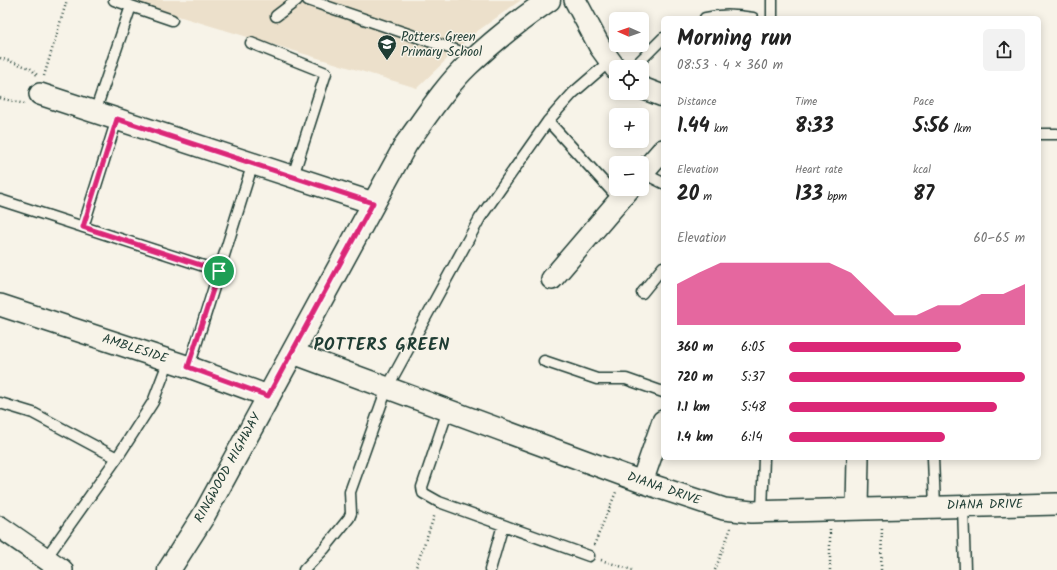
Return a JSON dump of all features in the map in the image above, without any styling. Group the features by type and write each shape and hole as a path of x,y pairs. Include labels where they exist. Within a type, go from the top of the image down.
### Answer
{"street":[{"name":"RINGWOOD HIGHWAY","path":"169,570 204,515 406,144 426,116 467,66 505,31 549,0"},
{"path":"575,0 600,47 609,60"},
{"path":"649,91 661,95"},
{"path":"40,94 373,203"},
{"path":"649,166 661,152"},
{"path":"552,279 623,196"},
{"name":"AMBLESIDE","path":"0,305 169,360 268,396"},
{"name":"DIANA DRIVE","path":"292,353 642,482 724,509 762,511 1057,504"},
{"path":"642,482 661,427"},
{"path":"857,508 858,460"},
{"path":"0,527 57,567"}],"lane":[{"path":"114,0 172,20"},
{"path":"276,16 297,0"},
{"path":"308,0 476,57"},
{"path":"772,0 772,16"},
{"path":"95,112 131,6"},
{"path":"714,16 743,16"},
{"path":"641,60 661,40"},
{"path":"251,43 326,73 293,176"},
{"path":"304,570 325,548 349,518 351,513 350,492 387,388 480,218 548,121 573,93 609,68"},
{"path":"83,227 117,119"},
{"path":"548,121 609,179"},
{"path":"1041,134 1057,134"},
{"path":"188,367 253,163"},
{"path":"649,177 661,182"},
{"path":"0,200 219,271"},
{"path":"642,292 661,269"},
{"path":"57,567 117,458 156,397 169,360"},
{"path":"544,361 597,379 626,379 661,391"},
{"path":"0,403 33,413 117,458"},
{"path":"448,410 422,487 424,493 439,502 589,556"},
{"path":"762,511 764,460"},
{"path":"933,460 934,506"},
{"path":"963,506 965,570"},
{"path":"490,570 503,525"}],"path":[{"path":"40,94 47,64 66,0"},
{"path":"0,58 33,69 37,75 40,94"},
{"path":"617,488 589,556 632,570"},
{"path":"415,570 439,502"},
{"path":"881,507 881,570"},
{"path":"829,509 830,570"},
{"path":"715,570 736,510"}],"shaded area":[{"name":"Potters Green Primary School","path":"125,0 521,0 472,35 417,88"}],"place":[{"name":"Potters Green Primary School","path":"387,61"}],"district":[{"name":"POTTERS GREEN","path":"382,345"}],"route":[{"path":"117,119 373,203 268,396 188,367 219,271 83,227 117,119"}]}
